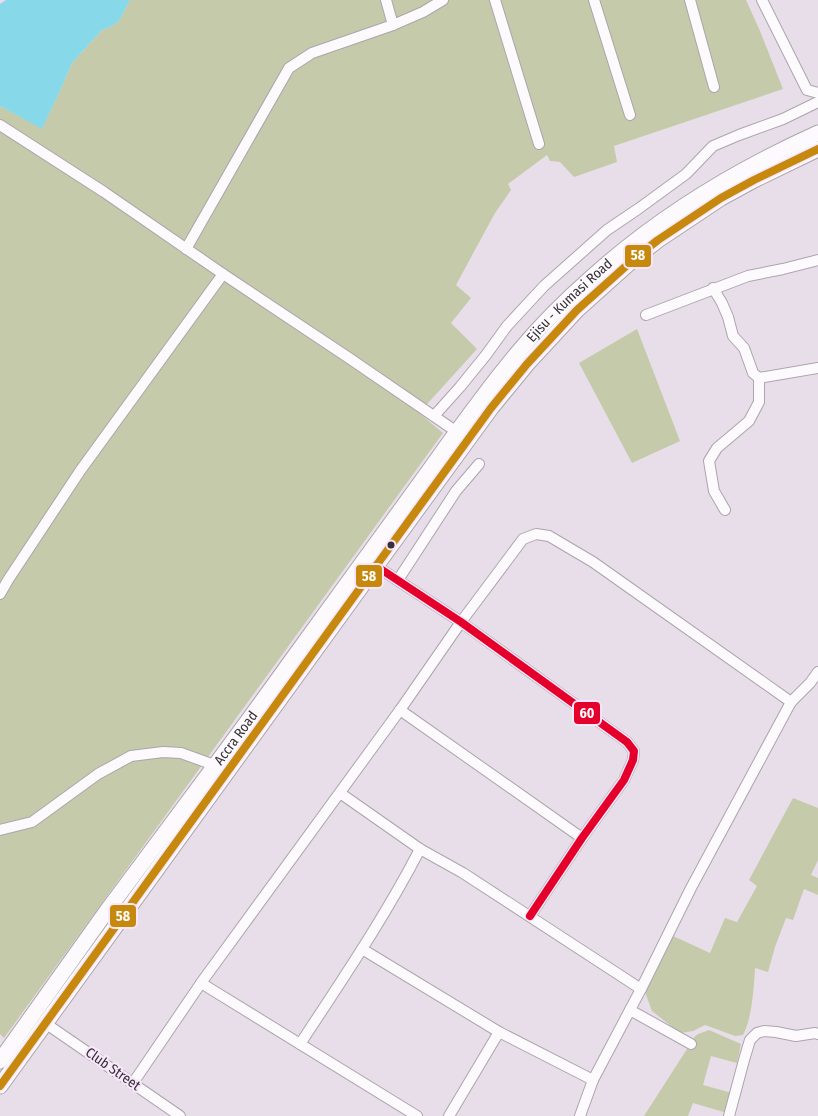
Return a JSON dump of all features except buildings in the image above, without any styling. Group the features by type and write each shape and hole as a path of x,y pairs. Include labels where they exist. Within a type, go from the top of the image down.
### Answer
{"highway":[{"name":"Ejisu - Kumasi Road","path":"489,390 520,350 546,322 591,278 629,245 707,190 780,150 818,133"},
{"name":"Accra Road","path":"0,1086 376,566 492,408 527,364 577,310 658,240 721,198 818,149"},
{"name":"Accra Road","path":"0,1061 99,922 489,390"}],"street":[{"path":"386,0 393,25"},
{"path":"186,249 290,68 312,52 393,25 443,0"},
{"path":"495,0 539,144"},
{"path":"594,0 630,115"},
{"path":"690,0 714,87"},
{"path":"762,0 808,90 818,93"},
{"path":"434,416 486,355 507,326 544,286 607,230 686,174 713,146 783,119 818,102"},
{"path":"0,125 104,192 457,432"},
{"path":"646,315 748,276 818,260"},
{"path":"0,594 80,471 223,274"},
{"path":"713,288 725,310 733,336 744,348 753,373 759,378 818,368"},
{"path":"725,510 714,491 709,461 717,448 749,421 758,402 759,378"},
{"path":"398,580 456,491 479,464"},
{"path":"133,1083 201,983 400,710 460,622 523,539 536,534 549,536 593,562 791,702"},
{"path":"376,566 460,622 627,742 634,751 633,760 624,780 582,838 530,916"},
{"path":"580,1116 593,1080 691,888 791,702 818,672"},
{"path":"400,710 582,838"},
{"path":"0,830 32,822 98,774 131,756 163,752 181,754 214,765"},
{"path":"340,793 420,850 463,873 641,989"},
{"path":"300,1044 362,949 403,882 420,850"},
{"path":"362,949 499,1032 593,1080"},
{"path":"201,983 417,1116"},
{"path":"630,1010 691,1044"},
{"name":"Club Street","path":"45,1023 180,1116"},
{"path":"729,1116 750,1040 757,1033 764,1031 796,1036 818,1034"},
{"path":"449,1116 499,1032"}],"green space":[{"path":"130,0 746,0 783,89 614,146 617,162 574,177 560,162 550,161 547,155 508,184 511,190 495,213 456,285 471,298 451,323 477,349 419,413 443,433 4,1038 0,1034 0,106 42,128 72,63 102,30 119,21"},
{"path":"637,329 680,441 632,463 579,363"},
{"path":"793,798 818,808 818,860 811,875 818,878 818,895 804,889 793,920 786,918 768,972 755,968 750,1012 743,1035 735,1036 705,1025 693,1031 680,1033 652,1011 645,992 656,965 673,936 710,953 725,918 737,922 757,886 749,880"},
{"path":"709,1030 741,1044 737,1063 711,1056 703,1085 732,1093 727,1113 693,1103 688,1116 644,1116 687,1049 692,1050 695,1036"}],"water":[{"path":"6,0 130,0 119,21 102,30 72,63 42,129 0,106 0,4"}],"transit line":[{"name":"58","path":"0,1086 491,408 527,364 577,310 658,240 721,198 818,149"},
{"name":"60","path":"376,566 461,622 627,742 634,751 633,760 624,780 582,838 530,916"}]}
